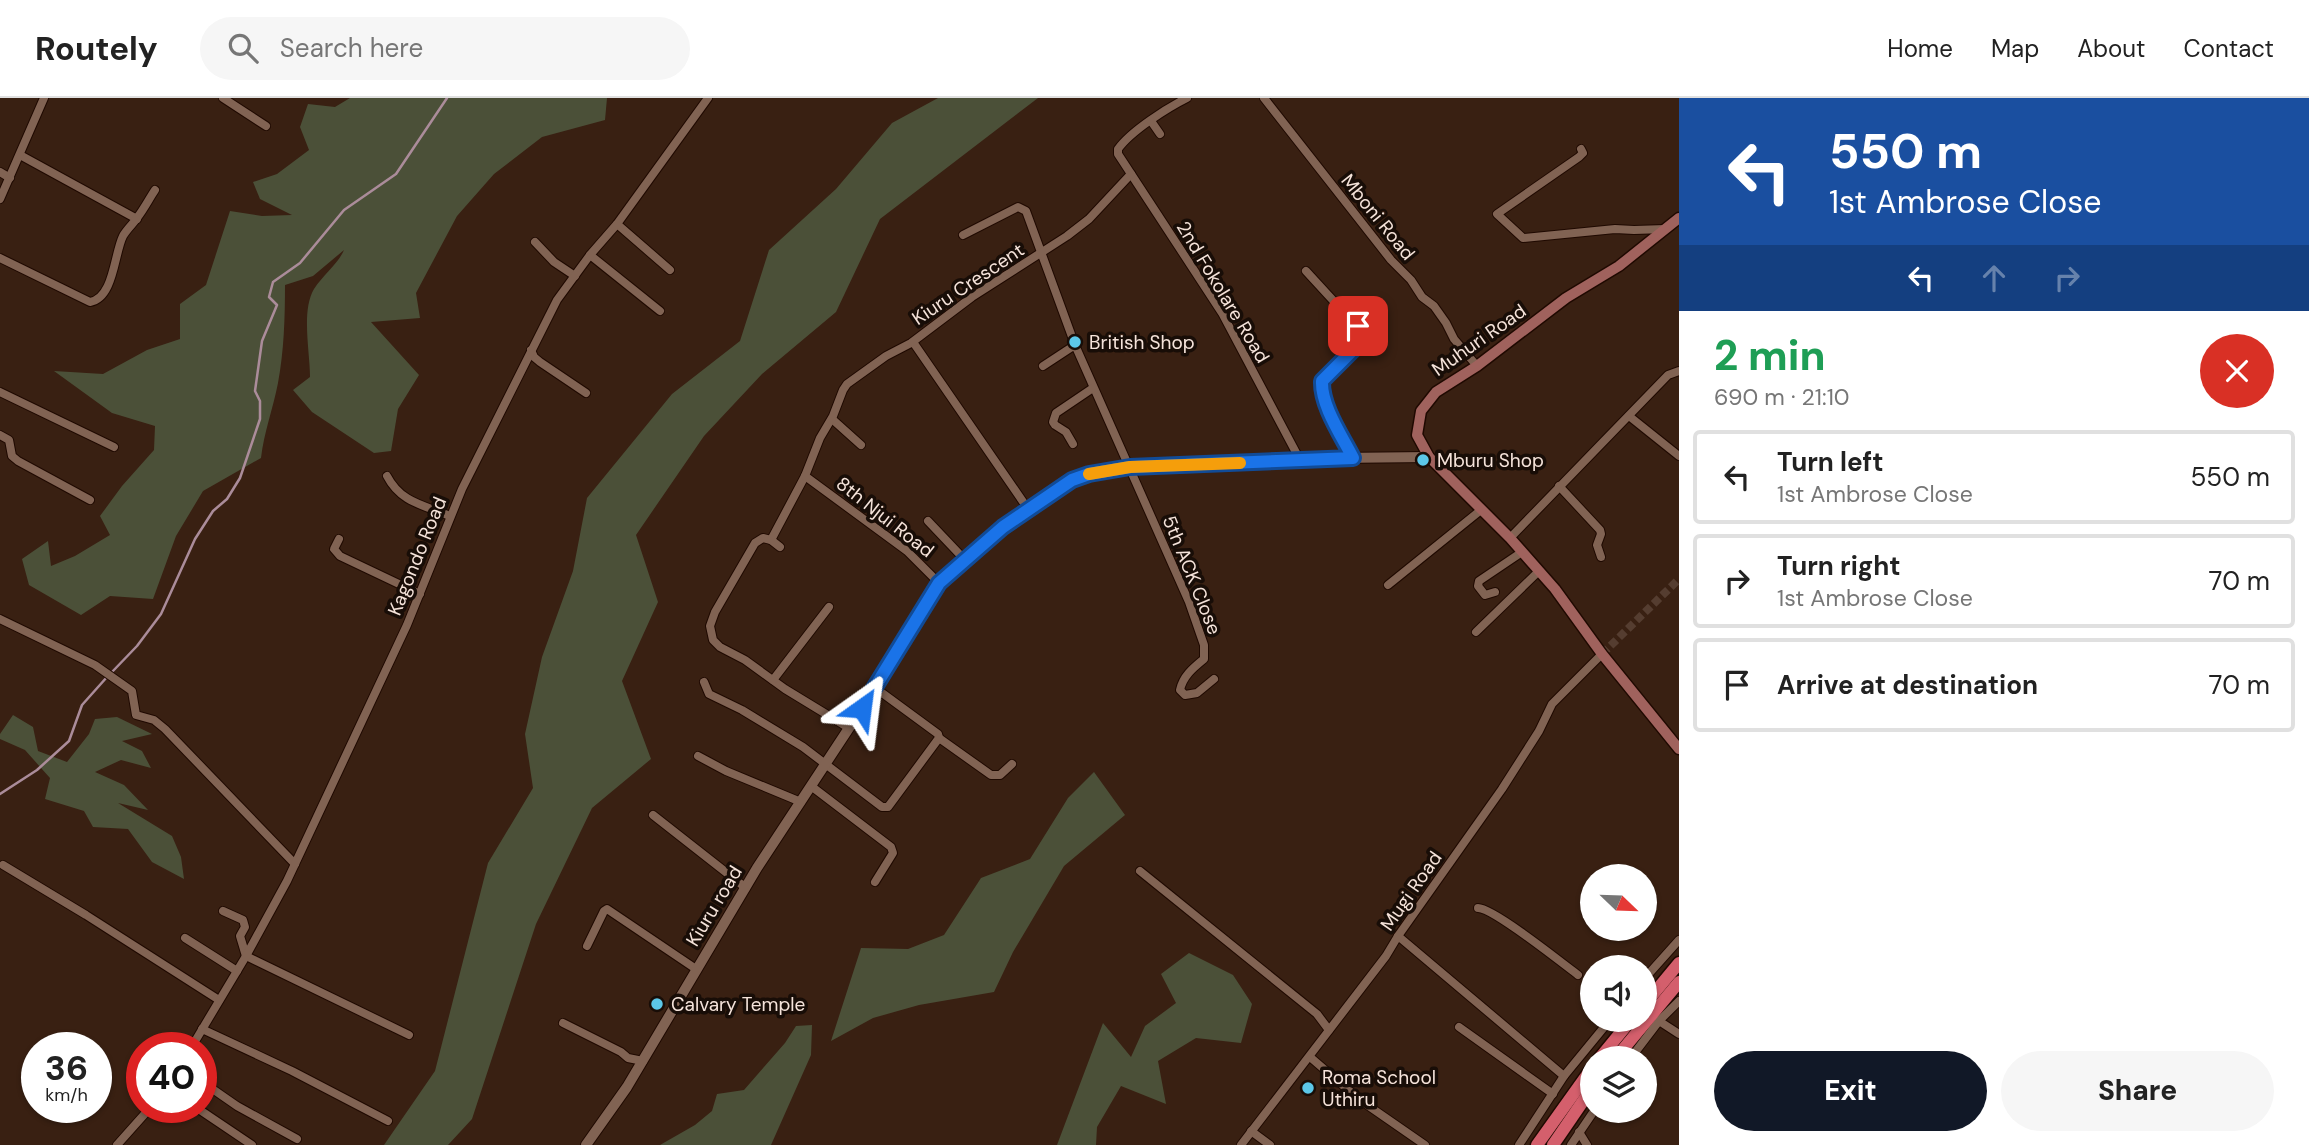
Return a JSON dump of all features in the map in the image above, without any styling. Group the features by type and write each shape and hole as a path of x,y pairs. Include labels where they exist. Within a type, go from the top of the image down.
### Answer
{"highway":[{"path":"1624,1046 1672,981 1679,963"},
{"path":"1657,994 1672,981"},
{"path":"1610,1046 1621,1032"},
{"path":"1537,1145 1580,1085"},
{"path":"1553,1145 1580,1117"}],"main road":[{"name":"Muhuri Road","path":"1679,218 1619,266 1566,298 1477,366 1436,392 1421,411 1417,435 1429,457 1539,571 1679,749"}],"street":[{"path":"0,199 5,182 20,155 44,98"},
{"path":"223,98 266,126"},
{"path":"1160,134 1151,121 1187,98"},
{"name":"Mboni Road","path":"1264,98 1391,260 1411,280 1422,298 1434,306 1454,339 1477,366"},
{"name":"Kagondo Road","path":"200,1032 246,956 295,864 420,594 450,516 557,300 617,224 706,99"},
{"name":"2nd Fokolare Road","path":"1151,121 1121,144 1118,154 1222,313 1300,460"},
{"path":"1581,149 1583,153 1579,157 1497,214 1523,238 1615,229 1665,229"},
{"path":"20,155 137,219"},
{"path":"0,172 5,182"},
{"name":"Kiuru Crescent","path":"771,540 807,477 820,438 832,419 847,384 886,356 913,342 972,298 1089,219 1130,174"},
{"path":"0,258 90,302 98,301 103,296 113,272 124,234 155,190"},
{"path":"963,235 1018,207 1026,211 1075,345 1130,467"},
{"path":"617,224 670,270"},
{"path":"536,242 554,262 575,276"},
{"path":"590,255 660,311"},
{"path":"1306,271 1362,332 1362,341 1357,348 1322,381 1326,404 1353,458"},
{"path":"913,342 1028,509"},
{"path":"1043,366 1075,345"},
{"path":"531,349 540,362 586,393"},
{"path":"1510,538 1668,375 1679,371"},
{"path":"1073,444 1066,432 1055,425 1054,417 1093,388"},
{"path":"0,392 114,447"},
{"path":"1629,416 1679,456"},
{"path":"832,419 862,445"},
{"path":"0,435 9,440 12,456 18,461 90,500"},
{"path":"1012,765 1000,775 991,775 874,687 939,583 1003,527 1072,480 1089,474 1130,467 1429,457"},
{"name":"5th ACK Close","path":"1130,467 1205,645 1204,659 1189,671 1180,690 1185,695 1197,693 1214,678"},
{"path":"387,476 396,491 405,498 450,516"},
{"name":"8th Njui Road","path":"807,477 907,551 939,583"},
{"path":"1559,486 1600,530 1597,545 1601,557"},
{"path":"1388,584 1481,510"},
{"path":"929,521 965,560"},
{"path":"780,547 763,538 755,543 715,612 710,634 720,647 745,660 849,728"},
{"path":"339,539 334,549 340,556 420,594"},
{"path":"1495,592 1485,595 1478,586 1479,581 1522,552"},
{"path":"1476,632 1539,571"},
{"path":"773,680 830,607"},
{"path":"0,619 95,665 132,691 136,715 154,720 165,729 295,864"},
{"name":"Mugi Road","path":"1241,1145 1386,956 1502,789 1539,731 1552,704 1602,654"},
{"path":"704,682 709,694 742,710 826,764 883,807 888,807 939,738"},
{"name":"Kiuru road","path":"586,1145 627,1087 746,888 874,687"},
{"path":"698,756 726,771 801,802"},
{"path":"811,786 891,847 893,853 875,882"},
{"path":"653,815 746,888"},
{"path":"3,865 219,1000"},
{"path":"1140,871 1317,1014 1329,1030"},
{"path":"1478,908 1484,908 1507,923 1578,975"},
{"path":"587,946 607,909 696,969"},
{"path":"223,911 243,920 245,927 240,936 246,956 410,1035"},
{"path":"1398,936 1564,1076"},
{"path":"185,938 237,971"},
{"path":"1657,964 1679,940"},
{"path":"1657,969 1672,981"},
{"path":"1640,1046 1679,1001"},
{"path":"1660,1021 1679,1034"},
{"path":"563,1023 628,1058 643,1060"},
{"path":"1459,1027 1553,1094"},
{"path":"202,1029 292,1071 388,1121"},
{"path":"1519,1145 1564,1076 1600,1032"},
{"path":"1310,1057 1360,1100 1425,1145"},
{"path":"217,1092 247,1112 297,1139"},
{"path":"217,1121 252,1145"},
{"path":"117,1145 137,1123"},
{"path":"1571,1145 1583,1123"},
{"path":"1251,1131 1270,1145"},
{"path":"1579,1132 1587,1145"}],"green space":[{"path":"350,98 607,98 605,120 542,137 494,174 457,216 416,293 420,318 371,322 419,375 398,409 391,451 374,453 312,412 293,390 310,377 307,320 310,298 344,250 313,276 285,285 280,371 261,458 203,491 176,536 153,599 110,596 81,615 29,585 22,559 48,541 51,566 75,556 110,535 100,516 154,450 155,426 112,413 54,371 103,374 147,350 180,339 180,304 206,285 230,211 262,216 292,215 260,199 253,182 277,174 309,150 300,127 308,104 335,107"},
{"path":"938,98 1038,98 880,219 836,312 762,374 704,436 636,535 658,602 622,681 651,759 592,808 536,924 472,1119 448,1145 384,1145 435,1071 488,863 533,788 525,734 542,657 573,571 587,498 672,394 740,341 769,250 836,189 892,123"},
{"path":"13,715 33,727 38,751 67,762 89,734 95,719 117,717 152,734 122,741 142,751 151,768 121,760 95,772 124,785 148,810 118,803 172,836 181,857 184,879 152,862 128,829 93,827 84,811 45,799 50,778 25,750 0,739 0,734"},
{"path":"1094,772 1125,815 1064,866 1013,952 994,992 919,1005 873,1018 831,1041 861,948 908,949 944,935 981,878 1030,859 1068,798"},
{"path":"1189,953 1233,975 1252,1004 1241,1043 1196,1038 1158,1061 1166,1104 1121,1086 1097,1127 1096,1145 1057,1145 1103,1023 1131,1057 1145,1026 1176,1003 1161,974"},
{"path":"812,1025 811,1055 771,1145 660,1145 695,1125 712,1111 717,1094 744,1090 785,1043 796,1026"}],"waterway":[{"path":"112,672 137,646 161,614 195,539 213,511 227,499 240,478 260,419 260,401 255,391 262,341 277,305 269,297 273,282 300,263 344,210 396,174 447,98"},
{"path":"0,794 37,770 69,741 82,705 107,677"}],"tunnel":[{"path":"1602,654 1679,579"}],"slow traffic":[{"path":"1089,474 1130,467 1240,463"}],"place":[{"name":"British Shop","path":"1075,342"},
{"name":"Mburu Shop","path":"1423,460"},
{"name":"Calvary Temple","path":"657,1004"},
{"name":"Roma School Uthiru","path":"1308,1088"}],"route":[{"path":"862,708 939,583 1003,527 1072,480 1089,474 1130,467 1353,458 1326,404 1322,381 1362,341 1362,332 1358,326"}]}
